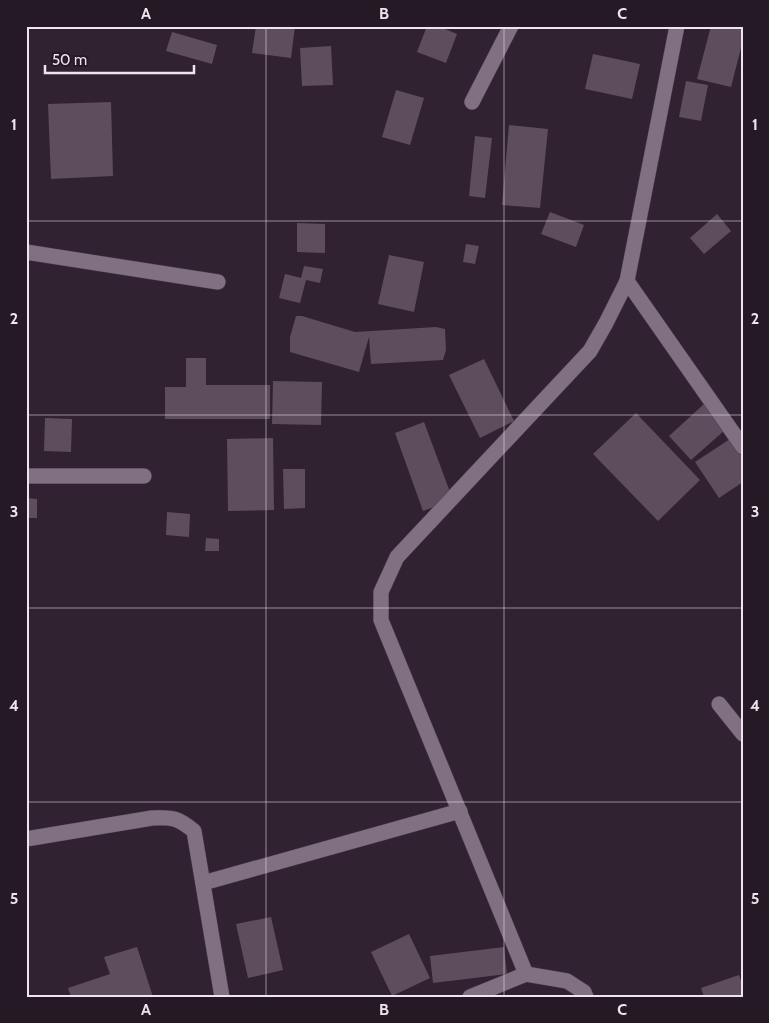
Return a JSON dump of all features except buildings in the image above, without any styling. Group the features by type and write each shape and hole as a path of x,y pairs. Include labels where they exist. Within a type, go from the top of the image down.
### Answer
{"street":[{"path":"472,102 510,26"},
{"path":"526,974 382,620 382,592 397,557 590,352 606,324 627,281 677,26"},
{"path":"26,252 218,282"},
{"path":"627,281 743,448"},
{"path":"26,476 144,476"},
{"path":"719,704 743,734"},
{"path":"203,883 460,812"},
{"path":"26,839 152,818 181,821 194,831 222,997"},
{"path":"470,997 526,974 567,981 584,992 586,997"}]}
